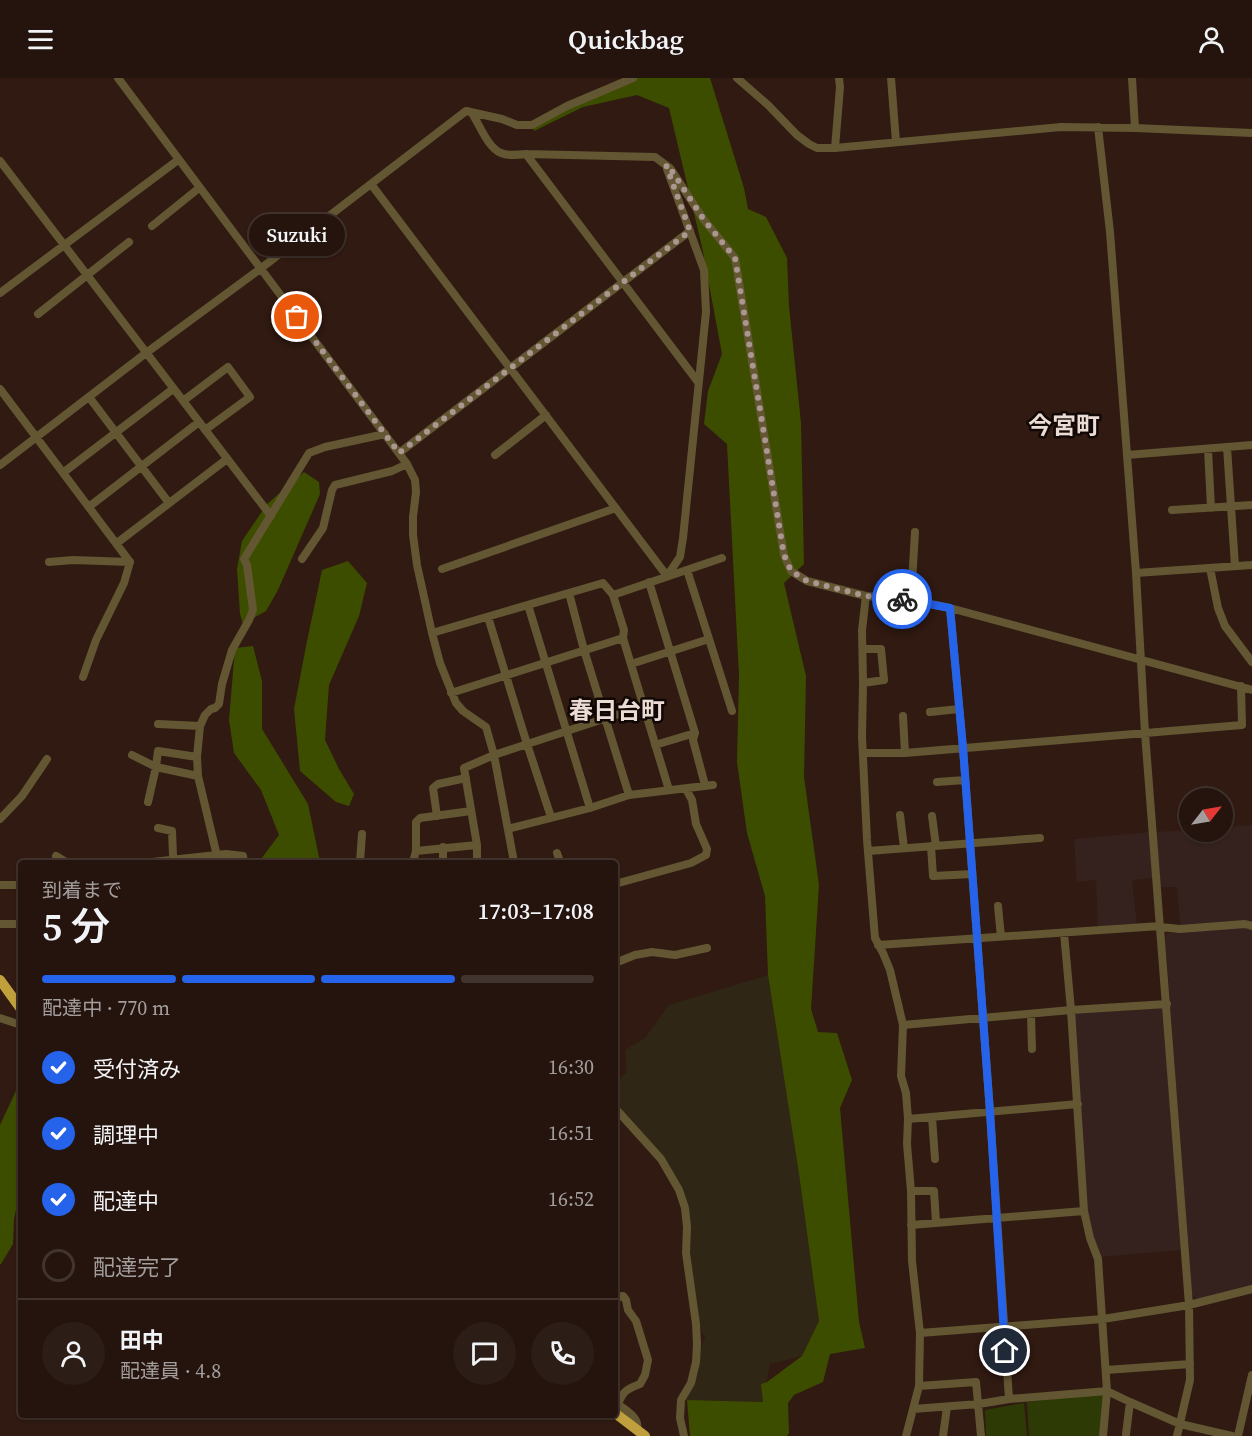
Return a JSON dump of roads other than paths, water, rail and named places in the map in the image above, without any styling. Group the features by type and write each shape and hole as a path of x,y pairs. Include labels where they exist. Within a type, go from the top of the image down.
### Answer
{"highway":[{"path":"0,980 18,1004"},
{"path":"618,1408 641,1433"}],"street":[{"path":"118,78 407,464 415,480 416,492 412,535 440,663 456,703 463,711 486,727 494,755 514,860"},
{"path":"0,465 466,111 517,124 532,125 567,106 633,78"},
{"path":"737,78 809,144 817,147 835,148 1061,127 1252,133"},
{"path":"835,148 839,78"},
{"path":"891,78 896,142"},
{"path":"1132,78 1135,128"},
{"path":"472,113 487,141 498,153 655,157 670,168 704,220 735,258 784,555 791,571 807,581 866,596 911,600 950,608 1252,690"},
{"path":"1098,127 1110,232 1136,573 1145,733 1189,1305 1190,1380 1177,1436"},
{"path":"526,154 698,382"},
{"path":"0,160 271,516"},
{"path":"0,293 178,160"},
{"path":"666,165 704,270 706,312 683,538 680,556 667,576"},
{"path":"370,184 667,576"},
{"path":"152,225 199,188"},
{"path":"399,453 690,231"},
{"path":"38,314 129,242"},
{"path":"183,402 228,367 250,397 206,430"},
{"path":"0,389 130,562"},
{"path":"64,472 174,389"},
{"path":"89,397 169,503"},
{"path":"495,455 546,415"},
{"path":"90,506 198,422"},
{"path":"244,860 243,856 212,858 198,776 197,757 200,726 205,715 219,704 232,650 253,610 248,565 244,559 309,453 325,447 385,434"},
{"path":"1127,455 1252,445"},
{"path":"1227,447 1235,566"},
{"path":"1208,449 1211,508"},
{"path":"117,543 227,459"},
{"path":"302,559 323,528 335,485 392,471 407,464"},
{"path":"1173,510 1252,506"},
{"path":"442,568 616,508"},
{"path":"911,600 915,532"},
{"path":"613,595 722,558"},
{"path":"49,562 73,560 130,562"},
{"path":"83,677 96,640 124,583 130,562"},
{"path":"1136,573 1252,565"},
{"path":"1210,568 1218,608 1225,626 1249,654 1252,662"},
{"path":"687,570 732,711"},
{"path":"508,829 590,808 629,795 709,785 693,740 695,733 649,582"},
{"path":"432,633 603,583 613,595 624,630 623,638 669,790"},
{"path":"568,593 629,795"},
{"path":"866,596 862,630 863,753 868,851 875,938 890,970 903,1025 901,1076 906,1093 908,1119 907,1144 914,1284 920,1333 919,1386 906,1436"},
{"path":"528,606 590,808"},
{"path":"950,608 963,748 1009,1399"},
{"path":"488,617 551,817"},
{"path":"451,693 623,638"},
{"path":"631,664 709,639"},
{"path":"863,649 881,649 884,680 863,683"},
{"path":"863,753 905,753 1242,725 1241,686"},
{"path":"477,860 477,845 464,768 494,755 643,706"},
{"path":"930,712 959,709"},
{"path":"903,716 905,753"},
{"path":"158,723 200,726"},
{"path":"655,745 695,733"},
{"path":"148,802 158,751 197,757"},
{"path":"132,755 156,767 198,776"},
{"path":"0,819 22,796 47,759"},
{"path":"437,816 433,788 438,784 466,778"},
{"path":"937,782 965,780"},
{"path":"618,883 691,863 706,855 707,849 696,824 692,800 686,789"},
{"path":"413,860 416,851 417,822 420,818 471,811"},
{"path":"900,815 904,848"},
{"path":"932,816 933,876 972,874"},
{"path":"158,828 172,831 172,855 174,860"},
{"path":"360,860 362,834"},
{"path":"868,851 1040,838"},
{"path":"416,851 477,845"},
{"path":"443,848 443,860"},
{"path":"557,853 559,860"},
{"path":"56,856 63,860"},
{"path":"0,885 18,885"},
{"path":"998,906 1001,937"},
{"path":"0,924 18,924"},
{"path":"878,945 1160,926 1180,929 1245,924 1252,926"},
{"path":"1064,933 1084,1211 1089,1238 1098,1259 1103,1319 1107,1391 1103,1436"},
{"path":"618,962 652,951 675,955 707,948"},
{"path":"903,1025 1167,1004"},
{"path":"1030,1014 1032,1049"},
{"path":"0,1018 18,1024"},
{"path":"908,1119 1078,1104"},
{"path":"618,1111 661,1159 679,1190 685,1208 686,1253 697,1344 691,1383 681,1400 680,1418 684,1436"},
{"path":"932,1117 935,1158"},
{"path":"911,1191 934,1191 936,1223"},
{"path":"911,1225 1084,1211"},
{"path":"920,1333 1103,1319 1189,1305 1252,1289"},
{"path":"618,1297 623,1296 628,1310 636,1320 648,1360 645,1376 640,1384 627,1389 618,1402"},
{"path":"1106,1370 1190,1364"},
{"path":"1238,1436 1252,1375"},
{"path":"919,1386 976,1382 981,1436"},
{"path":"914,1409 1107,1391 1180,1424 1232,1436"},
{"path":"1126,1434 1130,1402"},
{"path":"943,1436 947,1407"}],"place":[{"name":"Suzuki","path":"297,317"}],"district":[{"name":"今宮町","path":"1064,425"},
{"name":"春日台町","path":"617,710"}]}
